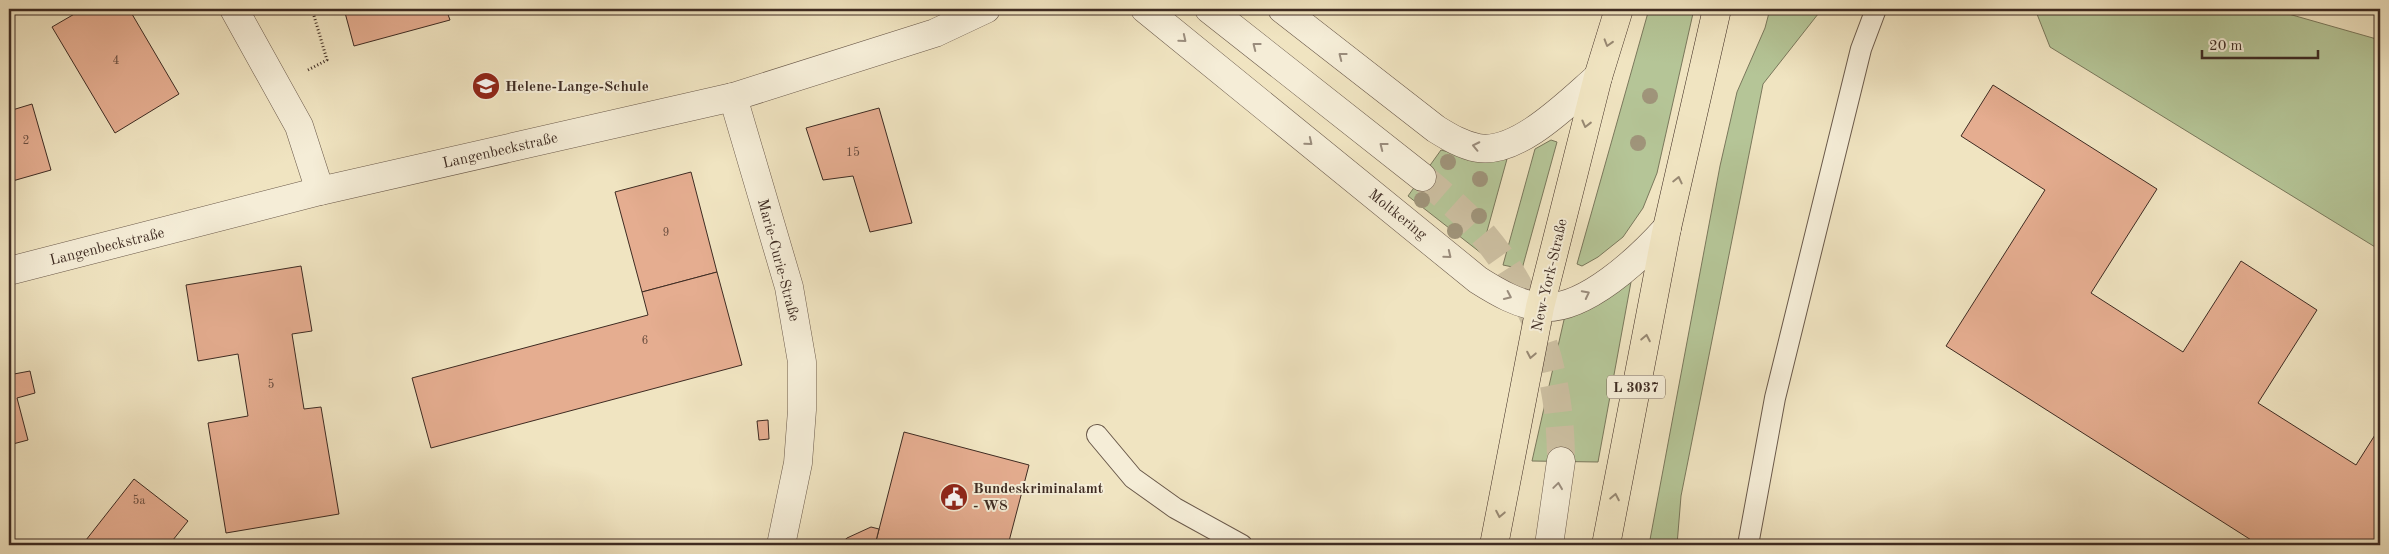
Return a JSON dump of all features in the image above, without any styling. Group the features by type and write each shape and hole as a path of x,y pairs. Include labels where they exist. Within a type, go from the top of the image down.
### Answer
{"main road":[{"name":"New-York-Straße","path":"1494,545 1540,307 1598,77 1619,9"},
{"name":"L 3037","path":"1606,545 1667,228 1717,9"}],"street":[{"path":"234,9 299,126 320,191"},
{"name":"Langenbeckstraße","path":"9,271 320,191 732,97 935,33 986,9"},
{"name":"Moltkering","path":"1145,9 1478,280 1516,300 1540,307 1551,307 1567,303 1609,281 1640,256 1667,228"},
{"path":"1209,9 1422,177"},
{"path":"1282,9 1436,129 1453,139 1479,148 1494,148 1522,138 1557,112 1598,77"},
{"name":"Marie-Curie-Straße","path":"732,97 789,287 802,362 802,410 798,463 781,545"},
{"path":"1549,545 1561,461"}],"lane":[{"path":"1748,545 1775,398 1862,49 1876,9"},
{"path":"1097,435 1133,478 1175,508 1242,545"}],"path":[{"path":"312,9 326,60"}],"green space":[{"path":"1649,9 1694,9 1657,173 1643,208 1623,237 1598,257 1582,266 1577,264"},
{"path":"1770,9 1822,9 1763,84 1681,496 1677,545 1649,545 1720,166 1737,92 1765,28"},
{"path":"2035,9 2271,9 2380,40 2380,250 2050,47"},
{"path":"1551,140 1557,142 1522,269 1503,265 1535,149"},
{"path":"1441,150 1474,158 1507,159 1481,253 1408,196"},
{"path":"1631,282 1598,462 1532,461 1566,311 1619,290"}],"building":[{"path":"83,9 129,9 179,94 115,133 52,27"},
{"path":"344,9 446,9 450,20 354,46"},
{"path":"1993,85 2157,189 2091,293 2183,352 2241,261 2317,310 2258,403 2356,465 2380,427 2380,545 2259,545 1946,346 2045,190 1961,136"},
{"path":"32,104 51,170 9,182 9,111"},
{"path":"879,108 912,223 870,232 853,176 823,180 806,128"},
{"path":"691,172 717,272 642,292 615,192"},
{"path":"301,266 312,331 292,334 304,409 321,407 339,514 226,533 208,423 248,416 238,354 198,361 186,285"},
{"path":"717,272 742,365 431,448 412,378 648,315 642,292"},
{"path":"9,355 14,374 30,371 35,393 17,398 28,440 9,445"},
{"path":"768,420 769,439 759,440 757,421"},
{"name":"Bundeskriminalamt - W8","path":"904,432 1029,465 1008,545 875,545"},
{"path":"134,479 188,521 169,545 93,545 86,540"},
{"path":"871,527 879,529 875,545 839,545 847,538"}],"tunnel":[{"path":"1422,177 1480,231 1500,256 1531,310 1550,368 1560,430 1561,461"}],"place":[{"name":"Helene-Lange-Schule","path":"486,86"},
{"name":"Bundeskriminalamt - W8","path":"954,497"}]}
